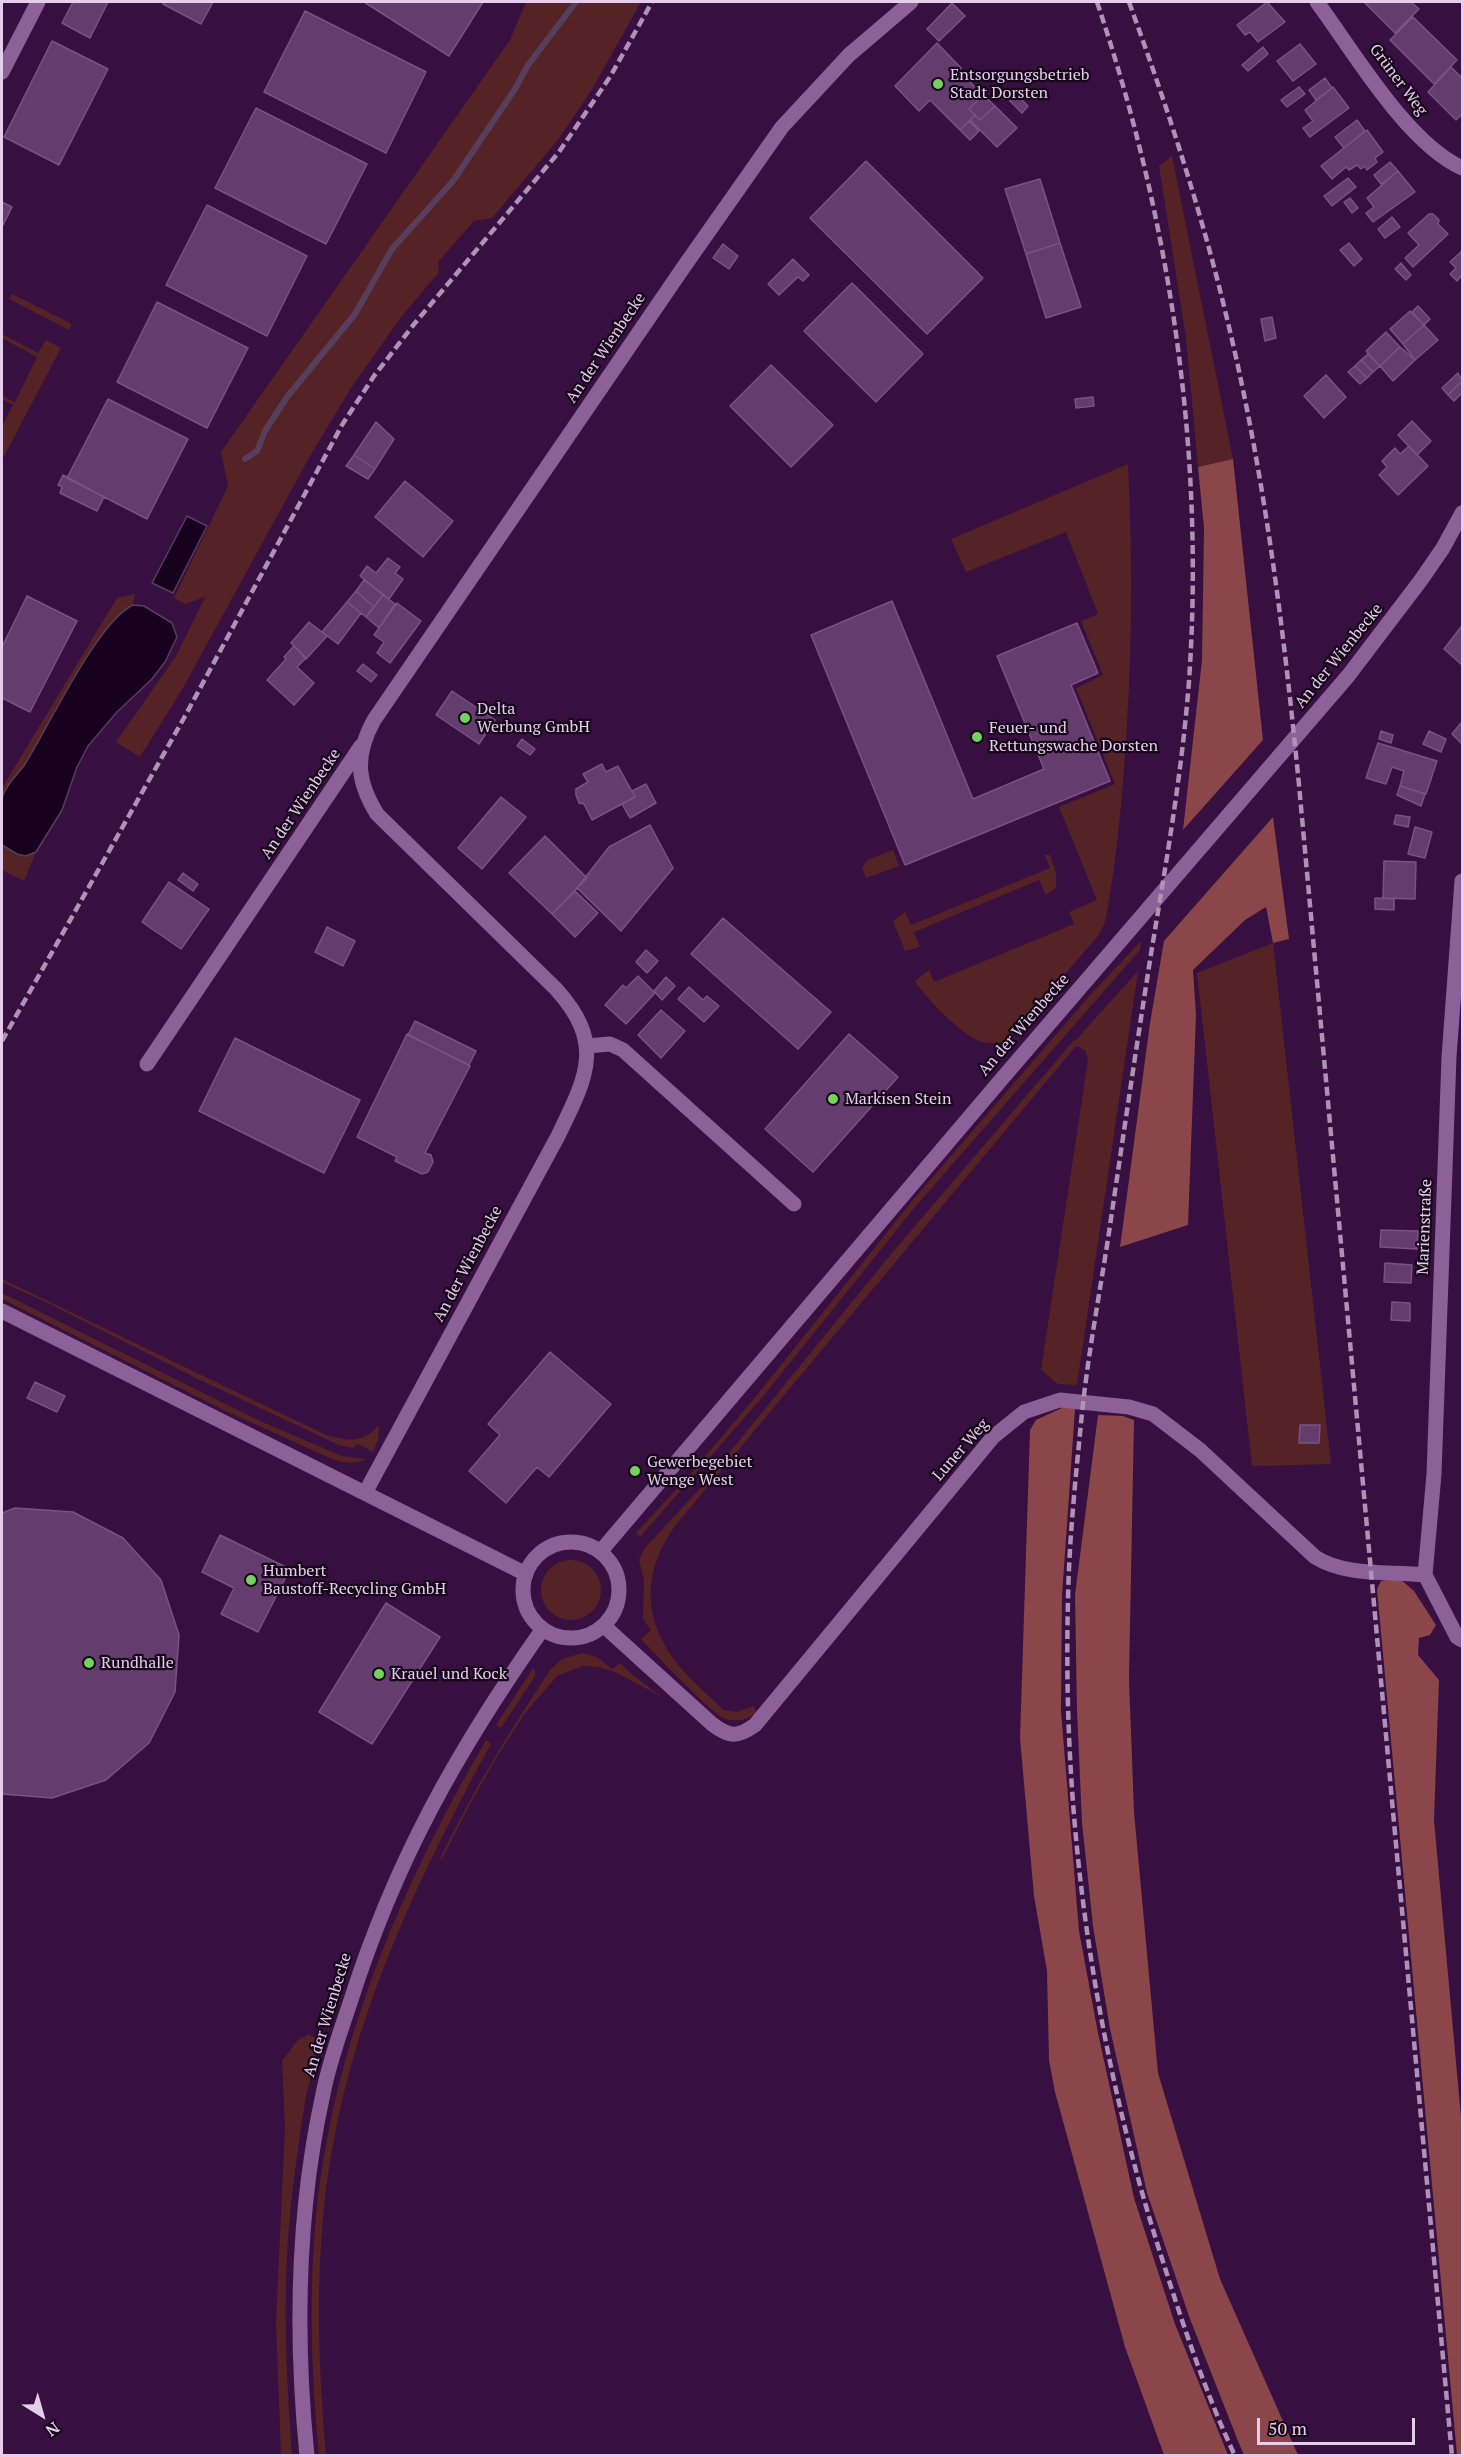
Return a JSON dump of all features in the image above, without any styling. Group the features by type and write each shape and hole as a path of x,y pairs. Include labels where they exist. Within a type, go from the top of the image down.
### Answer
{"street":[{"path":"2,72 38,2"},
{"name":"An der Wienbecke","path":"147,1064 364,742 381,710 782,127 849,56 911,2"},
{"name":"Grüner Weg","path":"1317,2 1413,130 1433,150 1462,168"},
{"name":"An der Wienbecke","path":"600,1552 1348,676 1421,580 1443,548 1462,513"},
{"name":"An der Wienbecke","path":"364,742 360,759 361,779 364,790 377,814 556,989 577,1017 587,1046 582,1086 558,1136 365,1493"},
{"name":"Marienstraße","path":"1425,1575 1434,1474 1456,1057 1462,881"},
{"path":"587,1046 610,1044 623,1050 794,1204"},
{"path":"2,1311 525,1574"},
{"name":"Luner Weg","path":"604,1626 712,1724 730,1734 741,1734 755,1725 993,1437 1024,1412 1060,1400 1129,1407 1153,1414 1200,1450 1297,1541 1325,1564 1356,1571 1425,1575"},
{"path":"580,1543 600,1552 612,1564 618,1580 619,1596 614,1612 604,1626 593,1634 567,1639 554,1636 542,1629 531,1618 524,1604 525,1574 533,1561 544,1550 558,1544 580,1543"},
{"path":"1425,1575 1457,1637 1462,1640"},
{"name":"An der Wienbecke","path":"307,2456 300,2325 302,2259 316,2127 331,2062 367,1949 415,1837 465,1745 542,1629"}],"shaded area":[{"path":"526,2 641,2 591,91 558,140 492,218 474,221 438,262 439,272 402,316 351,388 310,456 183,688 140,757 116,742 176,656 205,597 185,604 174,598 228,486 221,452 510,40"},
{"path":"1172,156 1233,459 1198,467 1186,338 1159,166"},
{"path":"12,294 72,324 69,330 9,299"},
{"path":"2,334 38,353 46,340 61,348 2,460 2,426 13,405 2,399 2,396 15,402 37,357 2,338"},
{"path":"1233,459 1263,740 1183,830 1202,660 1204,528 1198,467"},
{"path":"1128,464 1131,540 1129,693 1119,827 1105,922 1098,936 1006,1042 981,1041 966,1034 950,1020 915,981 929,970 934,982 1074,924 1069,912 1097,900 1059,807 1115,784 1076,688 1103,675 1081,621 1098,614 1066,532 966,572 951,539"},
{"path":"187,516 207,526 173,593 152,583"},
{"path":"135,594 133,605 119,615 105,632 74,677 25,763 2,797 2,788 117,598"},
{"path":"133,605 144,606 172,623 177,637 165,662 152,679 117,712 88,746 77,767 62,810 36,852 26,856 17,854 2,845 1,804 3,794 25,764 89,653 119,615"},
{"path":"1273,817 1289,939 1273,943 1266,907 1245,920 1193,970 1196,1015 1188,1225 1120,1247 1150,1023 1164,941"},
{"path":"2,845 31,855 36,852 24,881 2,870"},
{"path":"893,850 899,866 866,878 862,868 867,860"},
{"path":"1045,855 1050,855 1056,873 1056,888 1046,895 1039,880 914,932 920,947 905,951 893,921 905,912 911,925 1050,868"},
{"path":"1141,941 1140,950 915,1207 760,1400 640,1537 636,1533 693,1471 757,1395 912,1201 1091,994"},
{"path":"1273,943 1331,1464 1252,1466 1197,973"},
{"path":"1138,971 1077,1385 1058,1384 1041,1370 1088,1060 1085,1050 1076,1046 679,1521 660,1551 651,1583 653,1616 658,1632 679,1666 723,1710 737,1712 754,1706 756,1713 749,1717 742,1720 726,1719 697,1696 641,1639 651,1630 643,1619 644,1580 639,1560 644,1549 703,1485 891,1254 1075,1039 1075,1041"},
{"path":"2,1279 326,1435 341,1439 361,1438 379,1425 378,1440 373,1452 358,1444 352,1448 339,1445 198,1379 2,1282"},
{"path":"2,1293 260,1421 342,1456 366,1459 349,1463 332,1459 228,1412 2,1299"},
{"path":"1066,1406 1075,1409 1062,1596 1061,1711 1079,1931 1098,2033 1134,2198 1175,2324 1228,2455 1164,2455 1125,2347 1055,2092 1049,2060 1047,1971 1034,1896 1020,1738 1030,1430 1036,1420"},
{"path":"1098,1415 1123,1416 1134,1420 1129,1679 1134,1812 1158,2073 1220,2279 1298,2455 1244,2455 1190,2319 1147,2193 1110,2029 1093,1926 1082,1823 1077,1711 1075,1595"},
{"path":"571,1560 588,1565 596,1573 601,1590 596,1607 588,1615 571,1620 554,1615 546,1607 541,1590 546,1573 554,1565"},
{"path":"1399,1578 1414,1591 1436,1625 1430,1635 1419,1638 1418,1655 1439,1680 1434,1820 1462,2128 1462,2455 1457,2455 1377,1589 1381,1581"},
{"path":"582,1653 597,1657 612,1669 620,1663 662,1697 615,1672 598,1667 583,1666 557,1676 525,1713 495,1760 440,1859 492,1763 550,1670 562,1659"},
{"path":"533,1668 535,1676 501,1728 496,1725"},
{"path":"486,1740 491,1744 441,1838 377,1985 345,2087 328,2178 320,2257 319,2337 326,2455 319,2455 313,2376 313,2257 321,2178 338,2087 370,1983 411,1883"},
{"path":"308,2034 316,2038 317,2045 306,2096 288,2235 287,2361 292,2455 281,2455 276,2322 285,2127 282,2061 298,2040"}],"building":[{"path":"73,2 108,2 90,38 62,23"},
{"path":"164,2 213,2 201,24 163,4"},
{"path":"364,2 483,2 449,56"},
{"path":"1267,2 1285,22 1258,42 1250,32 1245,35 1237,25"},
{"path":"1364,2 1411,2 1419,9 1395,33"},
{"path":"952,3 965,16 939,41 927,29"},
{"path":"305,11 426,72 386,153 264,92"},
{"path":"1413,17 1457,60 1434,84 1390,40"},
{"path":"52,41 108,69 59,165 4,137"},
{"path":"937,43 961,68 959,71 983,95 969,109 975,115 960,130 930,100 919,111 895,86"},
{"path":"1300,44 1316,64 1293,81 1277,61"},
{"path":"1263,47 1268,54 1248,71 1242,65"},
{"path":"1451,67 1462,78 1462,114 1456,120 1428,92"},
{"path":"1325,78 1332,88 1316,100 1309,90"},
{"path":"1299,87 1305,94 1287,107 1281,100"},
{"path":"1333,87 1349,108 1310,137 1303,128 1313,121 1305,110"},
{"path":"983,95 995,106 980,120 969,109"},
{"path":"1017,95 1028,106 1022,113 1010,101"},
{"path":"995,106 1017,128 997,147 970,120 975,115 980,120"},
{"path":"256,108 367,164 326,244 215,188"},
{"path":"1357,120 1365,131 1344,148 1335,137"},
{"path":"969,121 979,131 970,140 960,130"},
{"path":"1367,130 1383,152 1375,158 1377,162 1367,170 1365,166 1361,169 1357,165 1349,170 1346,167 1332,179 1321,166"},
{"path":"866,161 983,278 927,334 810,218"},
{"path":"1390,162 1398,171 1381,184 1374,175"},
{"path":"1398,171 1415,192 1373,222 1366,213 1374,207 1367,198"},
{"path":"1348,178 1356,187 1332,206 1324,196"},
{"path":"1040,179 1060,243 1026,254 1005,189"},
{"path":"1350,198 1358,208 1352,213 1344,202"},
{"path":"2,202 12,207 2,227"},
{"path":"207,205 307,256 267,336 166,285"},
{"path":"1429,214 1433,214 1439,220 1438,224 1448,234 1413,267 1405,258 1419,245 1408,233"},
{"path":"1392,217 1400,227 1385,238 1378,229"},
{"path":"1060,243 1081,307 1046,318 1026,254"},
{"path":"1349,243 1362,259 1354,266 1340,250"},
{"path":"723,244 738,256 729,269 713,258"},
{"path":"1462,251 1462,275 1457,281 1450,274 1456,268 1450,262"},
{"path":"793,259 809,275 803,281 798,277 779,295 768,284"},
{"path":"1401,263 1411,275 1406,280 1395,269"},
{"path":"852,283 923,354 876,402 804,331"},
{"path":"157,302 248,348 207,428 117,382"},
{"path":"1418,306 1430,319 1424,325 1412,312"},
{"path":"1410,311 1424,325 1403,344 1390,329"},
{"path":"1272,317 1276,338 1265,341 1261,319"},
{"path":"1424,325 1438,340 1415,360 1403,344"},
{"path":"1386,332 1400,347 1380,366 1366,351"},
{"path":"1400,347 1415,360 1393,381 1380,366"},
{"path":"1368,354 1380,366 1373,372 1361,360"},
{"path":"1361,360 1373,372 1367,378 1355,366"},
{"path":"771,365 833,425 791,467 730,406"},
{"path":"1355,366 1367,378 1360,384 1348,372"},
{"path":"1458,373 1462,381 1448,395 1442,388"},
{"path":"1326,375 1346,397 1324,418 1304,396"},
{"path":"1462,381 1462,393 1454,401 1448,395"},
{"path":"1093,397 1094,406 1076,408 1075,399"},
{"path":"108,399 188,439 147,519 67,478"},
{"path":"1412,421 1431,441 1417,455 1398,435"},
{"path":"376,422 394,439 375,469 354,455"},
{"path":"1409,446 1428,466 1398,495 1379,475 1387,467 1382,461 1395,448 1400,454"},
{"path":"354,455 375,469 368,479 346,466"},
{"path":"63,475 104,497 97,511 60,493 62,487 58,485"},
{"path":"405,481 453,521 423,557 375,517"},
{"path":"388,558 400,567 395,573 403,579 389,599 360,576 367,566 376,573"},
{"path":"364,580 383,595 374,607 356,591"},
{"path":"356,591 374,607 366,617 347,602"},
{"path":"383,595 395,604 379,628 366,617"},
{"path":"27,596 77,621 30,712 2,698 2,647"},
{"name":"Feuer- und Rettungswache Dorsten","path":"892,601 973,799 1044,769 997,656 1077,623 1098,673 1071,685 1110,781 905,865 811,635"},
{"path":"347,602 361,613 338,644 322,632"},
{"path":"397,603 421,621 390,663 377,653 384,642 374,635"},
{"path":"309,622 327,636 306,659 291,643"},
{"path":"1462,628 1462,665 1444,649"},
{"path":"294,646 306,658 297,667 314,683 294,705 267,680 286,659 284,657"},
{"path":"363,664 377,675 371,682 357,671"},
{"name":"Delta Werbung GmbH","path":"452,691 495,720 479,744 436,715"},
{"path":"1462,724 1462,744 1452,734"},
{"path":"1381,731 1393,735 1391,743 1379,739"},
{"path":"1429,731 1446,739 1441,752 1423,744"},
{"path":"522,739 535,749 530,755 517,746"},
{"path":"1378,743 1437,761 1426,794 1400,786 1404,771 1392,767 1386,784 1366,778"},
{"path":"602,764 606,772 618,766 635,797 592,820 584,804 579,803 576,789 588,782 583,774"},
{"path":"646,784 656,803 630,818 622,804 635,797 632,791"},
{"path":"1400,786 1425,794 1421,806 1397,795"},
{"path":"501,797 526,817 482,869 458,848"},
{"path":"1396,815 1410,817 1408,827 1394,824"},
{"path":"650,825 673,868 621,931 577,888 609,847"},
{"path":"1415,827 1432,832 1425,858 1408,854"},
{"path":"545,836 587,878 552,914 509,873"},
{"path":"1384,861 1416,862 1415,899 1383,898"},
{"path":"183,873 198,884 193,891 178,880"},
{"path":"169,882 209,909 181,949 142,922"},
{"path":"575,891 598,913 575,937 552,914"},
{"path":"1375,898 1394,899 1394,910 1375,909"},
{"path":"723,918 831,1012 798,1049 691,954"},
{"path":"327,927 355,941 343,966 315,952"},
{"path":"646,950 658,961 647,973 636,962"},
{"path":"638,976 655,993 626,1024 605,1005 623,985 626,988"},
{"path":"666,977 675,986 662,1000 654,991"},
{"path":"689,987 703,1000 707,996 719,1006 704,1022 678,999"},
{"path":"661,1010 685,1031 661,1058 638,1035"},
{"path":"415,1021 476,1051 469,1065 408,1035"},
{"path":"407,1034 470,1066 425,1153 431,1155 433,1162 428,1172 422,1174 395,1161 397,1157 357,1137"},
{"path":"849,1034 898,1077 813,1172 765,1129"},
{"path":"235,1038 360,1100 324,1173 199,1111"},
{"path":"1381,1230 1418,1231 1417,1249 1380,1247"},
{"path":"1385,1263 1412,1265 1411,1283 1384,1282"},
{"path":"1392,1302 1410,1303 1410,1321 1391,1320"},
{"path":"550,1352 611,1404 549,1477 537,1467 506,1503 469,1471 500,1435 488,1424"},
{"path":"35,1382 65,1396 57,1412 27,1398"},
{"path":"1300,1425 1320,1425 1319,1443 1299,1443"},
{"name":"Rundhalle","path":"15,1508 73,1512 123,1538 161,1580 179,1635 175,1692 149,1743 106,1780 52,1798 2,1794 2,1513"},
{"name":"Humbert Baustoff-Recycling GmbH","path":"220,1535 290,1569 258,1632 221,1614 234,1588 202,1572"},
{"name":"Krauel und Kock","path":"386,1603 440,1637 372,1744 319,1712"}],"waterway":[{"path":"245,459 257,451 265,431 287,397 355,314 392,249 453,181 515,89 528,65 576,2"}],"railway":[{"path":"2,1041 184,718 342,425 374,376 415,323 559,152 610,77 652,2"},
{"path":"1097,2 1123,84 1144,167 1162,252 1176,337 1186,422 1192,508 1193,595 1189,681 1178,784 1090,1348 1082,1413 1069,1577 1068,1685 1071,1770 1088,1938 1119,2105 1140,2187 1173,2292 1206,2387 1235,2456"},
{"path":"1129,2 1184,163 1219,286 1253,441 1280,613 1299,785 1452,2456"}],"place":[{"name":"Entsorgungsbetrieb Stadt Dorsten","path":"938,84"},
{"name":"Delta Werbung GmbH","path":"465,718"},
{"name":"Feuer- und Rettungswache Dorsten","path":"977,737"},
{"name":"Markisen Stein","path":"833,1099"},
{"name":"Gewerbegebiet Wenge West","path":"635,1471"},
{"name":"Humbert Baustoff-Recycling GmbH","path":"251,1580"},
{"name":"Rundhalle","path":"89,1663"},
{"name":"Krauel und Kock","path":"379,1674"}]}
